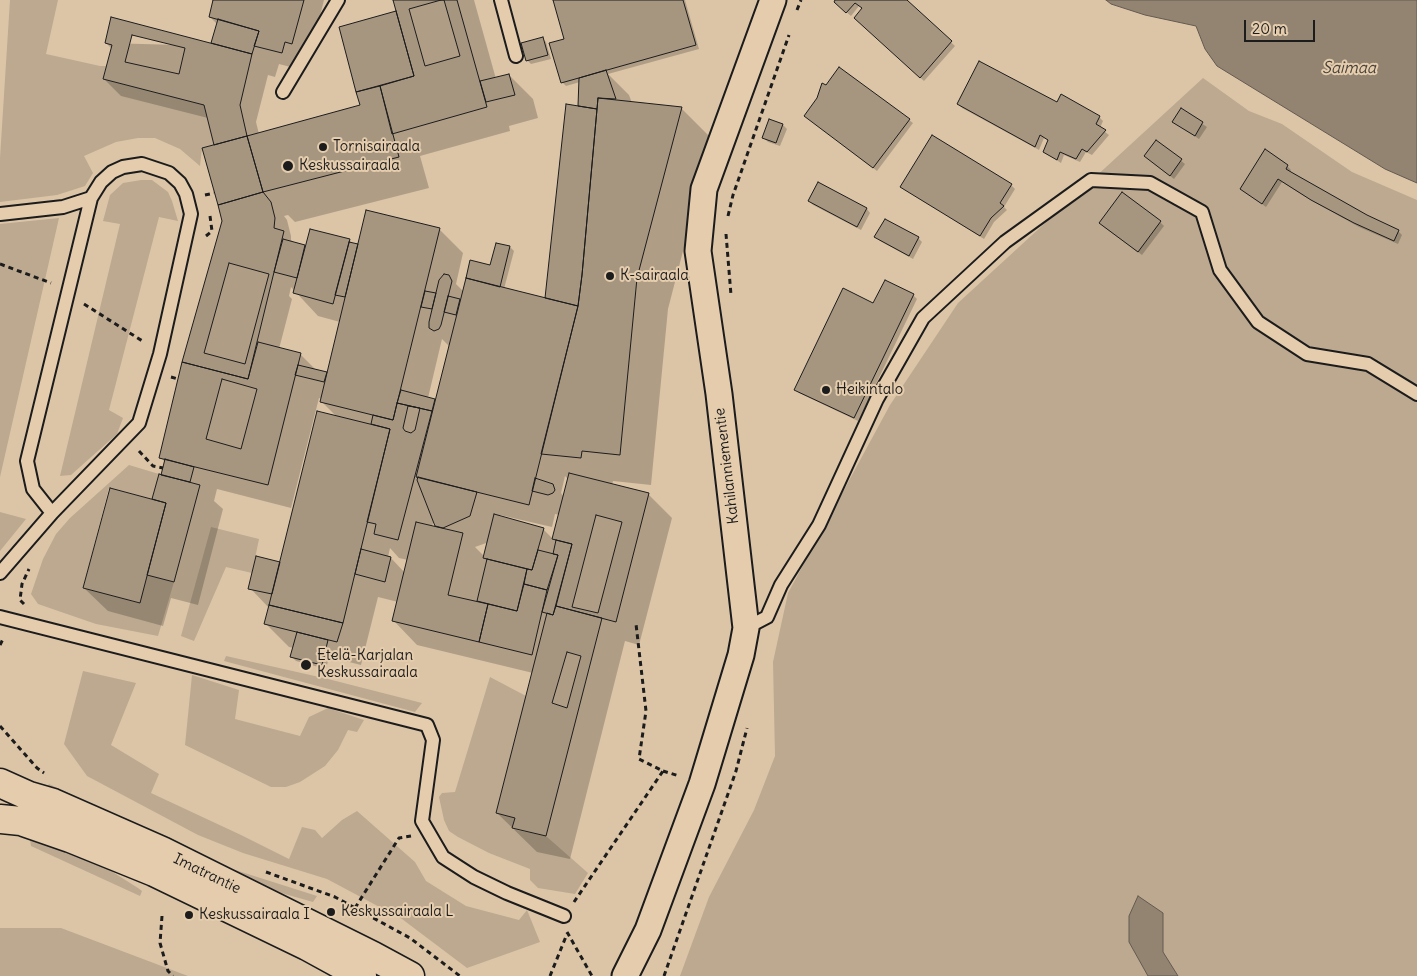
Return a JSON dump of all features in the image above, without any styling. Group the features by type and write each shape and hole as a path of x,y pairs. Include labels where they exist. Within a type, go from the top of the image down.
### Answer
{"street":[{"name":"Kahilanniementie","path":"625,976 648,930 702,784 741,655 746,628 719,394 698,251 704,189 773,0"},
{"name":"Imatrantie","path":"0,783 30,796 53,803 162,852 410,976"},
{"name":"Imatrantie","path":"0,818 21,821 70,838 154,872 308,946 362,976"},
{"name":"Kahilanniementie","path":"641,976 648,930"}],"lane":[{"path":"283,92 338,0"},
{"path":"501,0 516,56"},
{"path":"0,573 52,514 139,423 160,354 191,214 186,194 180,183 169,173 142,164 123,167 112,172 101,182 91,198 27,461 33,489 52,514"},
{"path":"746,628 767,617 781,585 819,525 877,399 923,318 1005,242 1091,180 1150,183 1202,212 1220,270 1258,322 1307,354 1368,364 1417,394"},
{"path":"0,214 63,207 91,198"},
{"path":"0,617 427,725 433,740 422,821 443,856 474,877 507,893 564,916"}],"path":[{"path":"201,187 206,203"},
{"path":"204,195 214,193"},
{"path":"203,238 212,230 209,210"},
{"path":"0,264 69,291 86,306 138,338 160,354 173,367 169,382"},
{"path":"171,377 178,379"},
{"path":"132,457 144,446"},
{"path":"139,451 153,466 163,468"},
{"path":"25,605 20,600 22,584 30,567"},
{"path":"592,976 567,934 564,916 663,771 639,759 646,711 636,624"},
{"path":"355,908 399,838 429,833"},
{"path":"162,916 160,943 168,971 174,976"},
{"path":"550,976 567,934"}],"shaded area":[{"path":"10,0 58,0 46,54 106,66 103,79 204,105 214,145 202,148 200,166 180,149 155,138 138,138 116,142 84,156 93,173 85,186 57,195 0,202 0,158"},
{"path":"1203,78 1249,111 1282,124 1352,172 1417,200 1417,976 680,976 709,897 754,810 775,756 773,662 788,593 890,405 958,303"},
{"path":"152,180 168,192 178,221 159,217 109,410 123,418 117,434 71,475 60,476 120,224 103,221 110,195 123,183"},
{"path":"59,218 0,477 0,224"},
{"path":"129,465 159,474 152,499 109,488 83,588 139,603 147,575 174,582 158,636 96,624 38,604 31,594 43,559 56,534 70,518"},
{"path":"0,512 26,519 0,551"},
{"path":"211,527 259,539 252,573 226,567 194,641 181,636"},
{"path":"226,656 422,703 415,712 224,661"},
{"path":"83,671 136,683 111,745 159,774 151,793 289,859 302,827 315,830 322,838 342,820 357,811 415,862 426,881 466,906 519,920 527,910 540,942 467,968 402,919 327,879 243,853 198,835 87,776 64,744"},
{"path":"192,675 239,690 235,719 300,736 309,717 328,708 364,720 357,732 348,730 338,750 325,766 300,782 286,787 271,787 185,745"},
{"path":"490,677 526,696 496,813 515,818 512,829 546,836 588,873 575,894 538,888 530,880 530,869 489,853 458,837 449,831 444,820 439,797 442,793 455,792"},
{"path":"49,784 229,868 317,896 313,902 260,887 47,787"},
{"path":"29,834 84,854 142,891 140,896 31,846"},
{"path":"0,928 61,928 188,976 0,976"}],"water":[{"name":"Saimaa","path":"1106,0 1417,0 1417,183 1385,169 1217,66 1205,49 1196,26 1145,15 1111,4"},
{"path":"1138,896 1163,913 1163,952 1178,976 1148,976 1129,942 1129,916"}],"building":[{"path":"213,0 304,0 292,44 285,42 282,53 254,46 259,31 209,17"},
{"path":"393,0 457,0 487,107 392,134 380,86 414,76"},
{"path":"444,0 460,56 425,66 409,9"},
{"path":"553,0 683,0 696,45 561,83 549,43 564,39"},
{"path":"835,0 907,0 952,41 920,78 854,18 862,8 855,3 846,13 834,2"},
{"path":"396,11 414,76 356,92 339,27"},
{"path":"111,17 252,54 240,105 247,136 214,145 204,105 103,79 112,45 105,43"},
{"path":"218,19 259,31 252,54 211,43"},
{"path":"132,35 185,48 179,74 125,62"},
{"path":"543,37 548,55 526,61 521,43"},
{"path":"979,61 1057,102 1061,94 1100,116 1096,124 1106,130 1087,152 1082,149 1076,159 1060,152 1057,160 1043,152 1048,140 1040,135 1035,147 957,104"},
{"path":"839,67 910,119 873,168 804,116 817,98 822,83 826,85"},
{"path":"606,70 616,99 598,98 597,109 578,106 579,78"},
{"path":"509,74 515,95 486,102 480,81"},
{"name":"Tornisairaala","path":"380,86 399,157 263,192 247,136 360,105 356,92"},
{"name":"K-sairaala","path":"598,98 682,107 637,278 620,455 582,451 581,458 541,454 578,306"},
{"path":"566,104 597,109 578,306 545,298"},
{"path":"1181,108 1203,122 1195,136 1172,122"},
{"path":"769,119 783,124 776,143 762,138"},
{"path":"932,135 1012,184 1000,203 1004,206 991,218 980,236 900,187"},
{"path":"247,136 263,192 218,205 202,148"},
{"path":"1156,140 1182,159 1170,176 1144,156"},
{"path":"1265,149 1288,165 1286,169 1367,215 1399,230 1394,241 1354,223 1311,200 1278,179 1262,204 1240,189"},
{"path":"818,182 867,208 857,227 808,201"},
{"path":"263,192 271,202 275,218 274,228 284,231 248,379 182,362 222,221 218,205"},
{"path":"1122,192 1161,221 1138,252 1099,223"},
{"path":"366,210 440,228 393,420 320,402"},
{"path":"885,219 919,237 909,256 874,237"},
{"path":"310,229 350,239 333,304 293,293"},
{"path":"283,239 305,245 297,278 274,272"},
{"path":"349,242 358,244 345,297 335,295"},
{"path":"496,243 510,246 500,287 466,278 470,260 490,265"},
{"path":"229,263 269,274 245,364 204,353"},
{"path":"444,274 449,275 452,281 441,325 439,329 434,331 429,328 429,322 439,280"},
{"path":"466,278 578,306 529,505 416,477"},
{"path":"885,280 914,294 854,418 794,390 843,288 873,303"},
{"path":"425,291 436,293 432,309 421,307"},
{"path":"448,296 460,299 456,315 444,312"},
{"path":"258,342 301,353 268,485 159,458 182,362 248,379"},
{"path":"298,365 327,372 324,382 295,375"},
{"path":"222,379 257,389 241,449 206,439"},
{"path":"401,390 435,399 432,411 397,403"},
{"path":"397,403 432,411 398,540 374,534 376,524 367,522 390,429 371,424 373,415 393,420"},
{"path":"408,406 420,408 415,430 411,433 403,428"},
{"path":"317,411 390,429 343,623 269,605"},
{"path":"165,459 194,467 190,482 161,475"},
{"path":"569,473 649,493 616,622 556,606 572,544 552,539"},
{"path":"159,474 200,485 174,582 147,575 166,503 152,499"},
{"path":"418,477 477,492 470,516 443,528 435,526 417,480"},
{"path":"535,478 553,484 555,490 553,493 548,495 532,491"},
{"path":"110,488 166,503 140,603 83,588"},
{"path":"494,514 544,528 532,570 483,558"},
{"path":"596,515 622,522 598,613 572,607"},
{"path":"416,522 463,533 448,595 488,604 479,642 392,621"},
{"path":"556,540 572,544 553,615 542,612 558,555 553,554"},
{"path":"361,549 391,557 385,582 355,574"},
{"path":"538,550 558,555 547,590 524,584 527,569 532,570"},
{"path":"256,556 280,562 272,594 248,589"},
{"path":"487,559 527,569 517,611 477,601"},
{"path":"524,584 547,590 532,655 479,642 488,604 517,611"},
{"path":"269,605 343,623 337,642 264,624"},
{"path":"556,606 602,618 546,836 512,828 515,818 496,813 547,613 553,615"},
{"path":"297,632 328,640 322,665 290,657"},
{"path":"567,652 581,656 567,708 552,703"}],"place":[{"name":"Tornisairaala","path":"323,147"},
{"name":"Keskussairaala","path":"288,166"},
{"name":"K-sairaala","path":"610,276"},
{"name":"Heikintalo","path":"826,390"},
{"name":"Etelä-Karjalan Keskussairaala","path":"306,665"},
{"name":"Keskussairaala L","path":"331,912"},
{"name":"Keskussairaala I","path":"189,915"}]}
